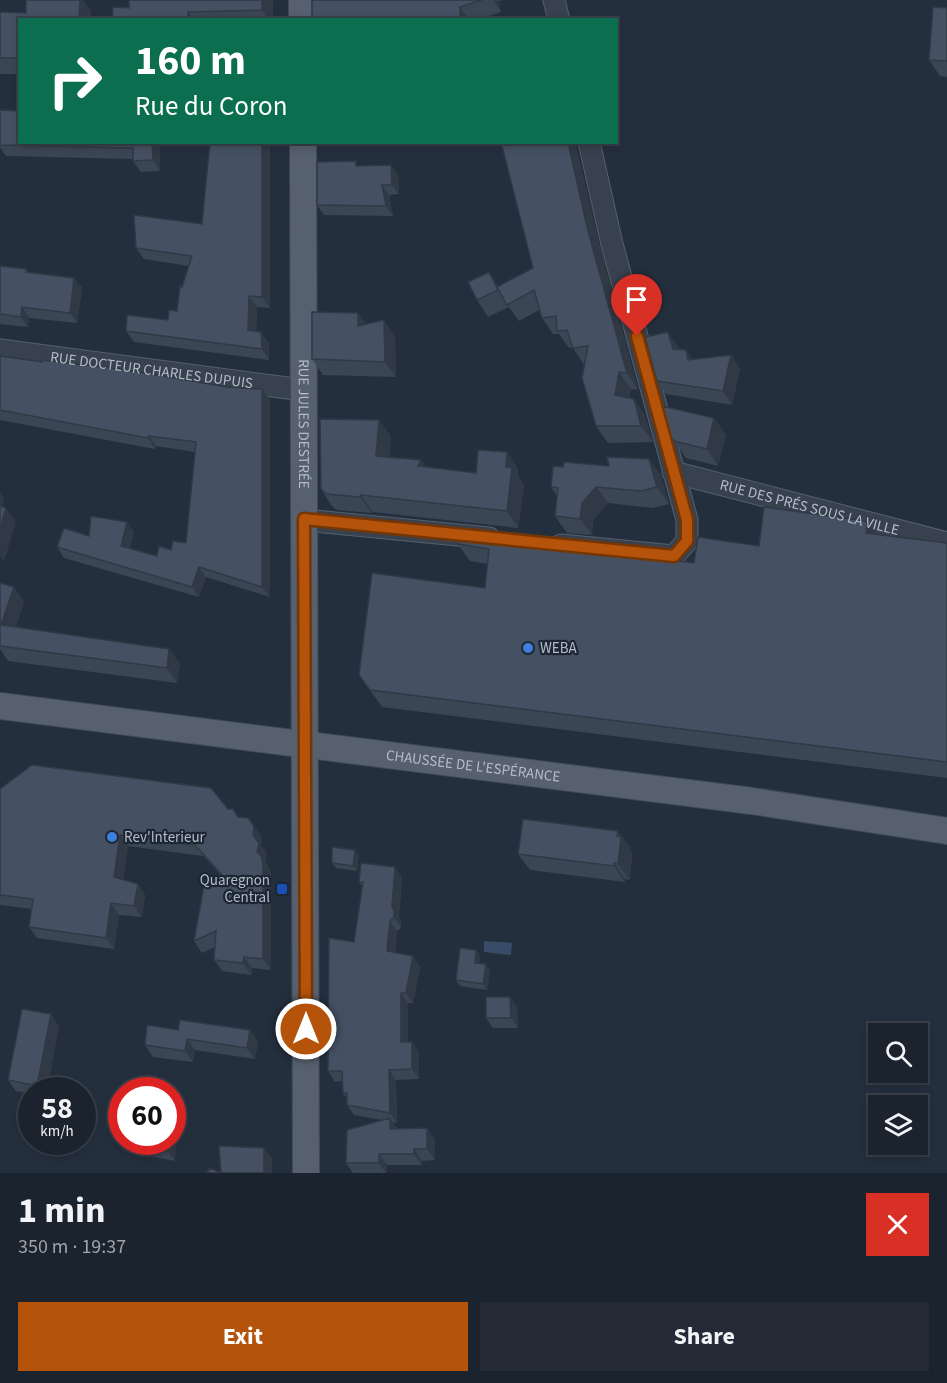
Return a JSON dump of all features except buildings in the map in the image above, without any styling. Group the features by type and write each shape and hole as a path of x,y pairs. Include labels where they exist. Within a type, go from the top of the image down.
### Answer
{"main road":[{"path":"302,0 302,18"},
{"name":"RUE JULES DESTRÉE","path":"303,144 306,1173"},
{"name":"CHAUSSÉE DE L'ESPÉRANCE","path":"0,706 752,801 947,831"}],"street":[{"path":"554,0 558,18"},
{"path":"544,543 674,556 687,541 687,520 612,244 589,144"},
{"name":"RUE DOCTEUR CHARLES DUPUIS","path":"0,350 303,390"},
{"name":"RUE DES PRÉS SOUS LA VILLE","path":"673,472 947,543"},
{"path":"304,519 510,540"}],"water":[{"path":"484,941 512,943 511,955 484,952"}],"place":[{"name":"WEBA","path":"528,648"},
{"name":"Rev'Interieur","path":"112,837"},
{"name":"Quaregnon Central","path":"282,889"}],"route":[{"path":"306,1029 304,519 674,556 687,541 687,520 637,336"}]}
